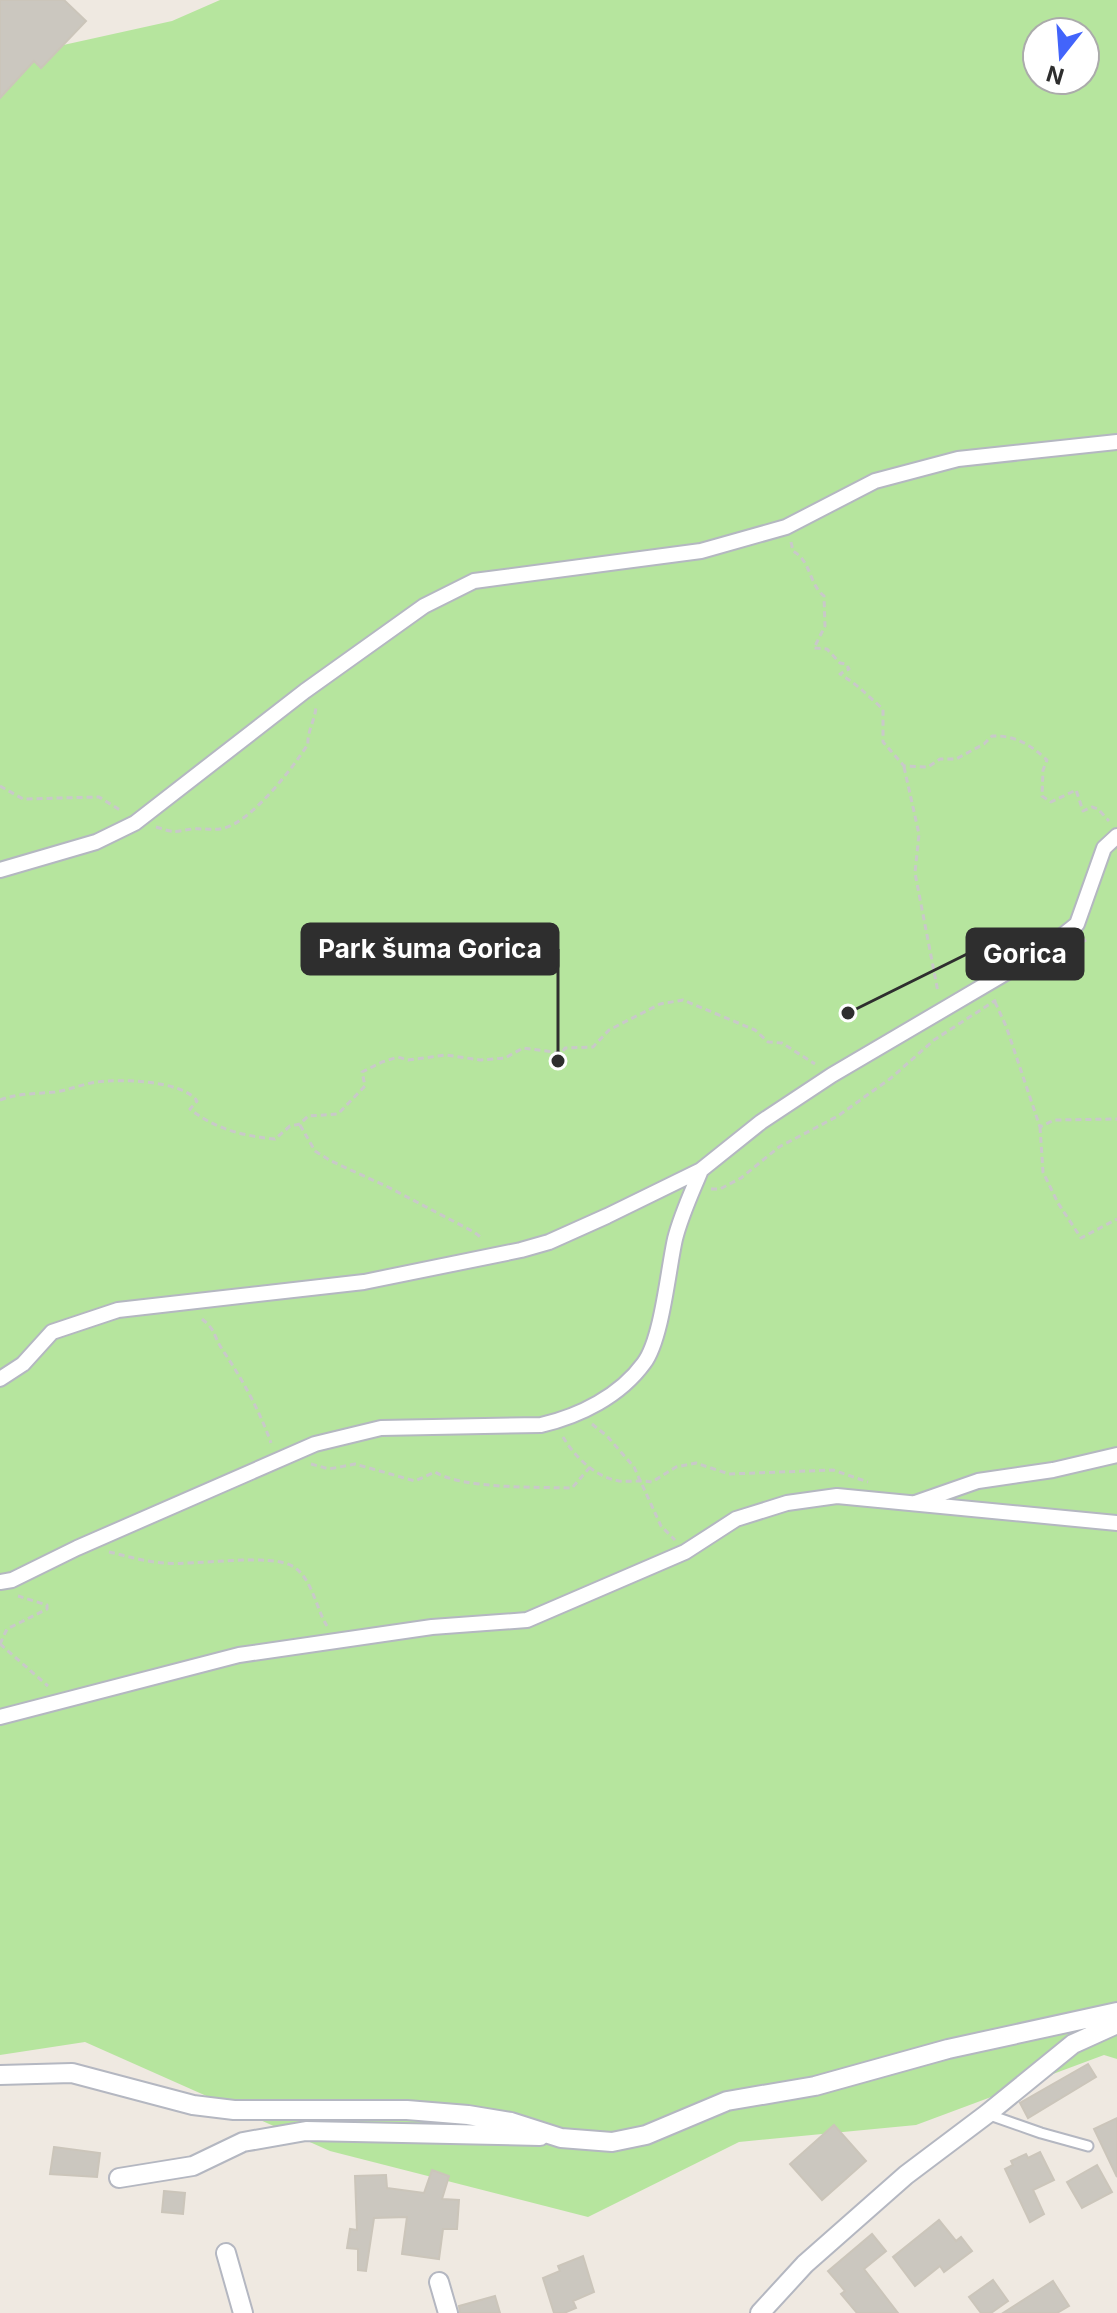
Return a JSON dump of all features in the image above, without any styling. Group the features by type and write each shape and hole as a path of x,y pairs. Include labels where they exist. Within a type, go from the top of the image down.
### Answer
{"street":[{"path":"0,870 96,842 135,823 305,691 424,606 474,581 701,551 786,527 875,481 958,459 1117,442"},
{"path":"0,1379 23,1364 52,1332 118,1310 364,1282 501,1255 549,1242 698,1177 761,1122 832,1075 1043,951 1077,924 1104,848 1117,836"},
{"path":"0,1582 12,1580 77,1548 315,1444 381,1428 541,1425 560,1421 614,1394 646,1361 656,1333 676,1236 698,1177"},
{"path":"911,1505 978,1481 1053,1470 1117,1455"},
{"path":"0,1717 239,1655 432,1627 527,1620 685,1552 736,1519 787,1503 837,1496 1117,1523"},
{"path":"0,2075 72,2073 193,2105 234,2110 407,2110 468,2115 592,2142 635,2138 727,2101 815,2086 948,2049 1117,2012"},
{"path":"760,2313 805,2264 906,2175 1073,2044 1117,2024"},
{"path":"119,2178 185,2168 243,2142 306,2131 515,2138 546,2134"},
{"path":"226,2253 243,2313"},
{"path":"439,2282 448,2313"}],"lane":[{"path":"987,2114 1088,2146"}],"path":[{"path":"786,527 793,551 803,557 816,590 824,596 825,626 814,648 827,649 840,663 846,664 849,669 840,674 860,685 864,695 883,709 883,742 904,766 919,834 915,873 942,1011"},
{"path":"904,766 928,767 940,759 956,759 984,744 992,736 1012,736 1047,760 1043,770 1042,796 1051,802 1076,790 1083,811 1092,807 1098,809 1106,821 1116,822"},
{"path":"1059,960 1086,943 1077,924"},
{"path":"987,984 1006,1026 1040,1127 1043,1172 1058,1203 1081,1238 1117,1219"},
{"path":"698,1177 701,1189 720,1189 741,1178 779,1147 838,1116 891,1078 934,1040 1007,992"},
{"path":"0,1100 97,1082 159,1083 193,1096 197,1101 190,1109 216,1125 246,1136 275,1139 308,1116 338,1114 365,1086 362,1072 382,1062 398,1057 408,1060 446,1055 480,1060 505,1058 523,1048 562,1053 565,1048 593,1047 609,1030 660,1004 683,1000 755,1030 768,1042 782,1043 832,1075"},
{"path":"1040,1127 1054,1120 1117,1119"},
{"path":"300,1124 315,1151 474,1232 501,1255"},
{"path":"685,1552 661,1526 640,1479 634,1467 607,1436 593,1424 570,1416 560,1421 561,1434 578,1459 619,1481 640,1479 652,1482 676,1467 696,1463 729,1474 833,1470 867,1480 882,1501"},
{"path":"77,1548 165,1564 275,1560 295,1568 311,1588 320,1615 341,1641"},
{"path":"13,1595 47,1605 47,1609 7,1629 0,1644 63,1701"}],"green space":[{"path":"220,0 1117,0 1117,2059 1104,2055 916,2125 739,2142 588,2217 330,2151 85,2042 0,2055 0,59 172,21"}],"building":[{"path":"0,0 64,0 86,21 41,68 34,61 0,98"},
{"path":"1088,2064 1096,2077 1028,2118 1020,2103"},
{"path":"1117,2118 1117,2177 1094,2129"},
{"path":"834,2125 866,2161 822,2200 790,2164"},
{"path":"54,2147 100,2153 97,2177 50,2174"},
{"path":"1040,2152 1054,2180 1033,2190 1044,2214 1030,2222 1005,2169 1013,2165 1011,2161"},
{"path":"1097,2165 1112,2192 1082,2208 1067,2182"},
{"path":"432,2170 449,2176 442,2199 459,2200 457,2229 443,2229 439,2259 402,2254 407,2217 374,2218 366,2271 358,2270 358,2249 347,2248 350,2229 357,2230 355,2176 386,2175 387,2188 424,2193"},
{"path":"164,2191 185,2193 183,2214 162,2212"},
{"path":"939,2220 956,2241 961,2237 972,2251 944,2272 940,2266 915,2286 893,2257"},
{"path":"872,2234 886,2251 864,2269 898,2313 857,2313 841,2294 845,2291 828,2271"},
{"path":"583,2256 594,2292 573,2301 576,2308 554,2313 543,2278 560,2271 558,2266"},
{"path":"993,2280 1008,2301 991,2313 981,2313 969,2297"},
{"path":"1053,2281 1069,2306 1057,2313 1003,2313"},
{"path":"495,2296 500,2313 460,2313 459,2306"}],"place":[{"name":"Gorica","path":"848,1013"},
{"name":"Park šuma Gorica","path":"558,1061"}]}
